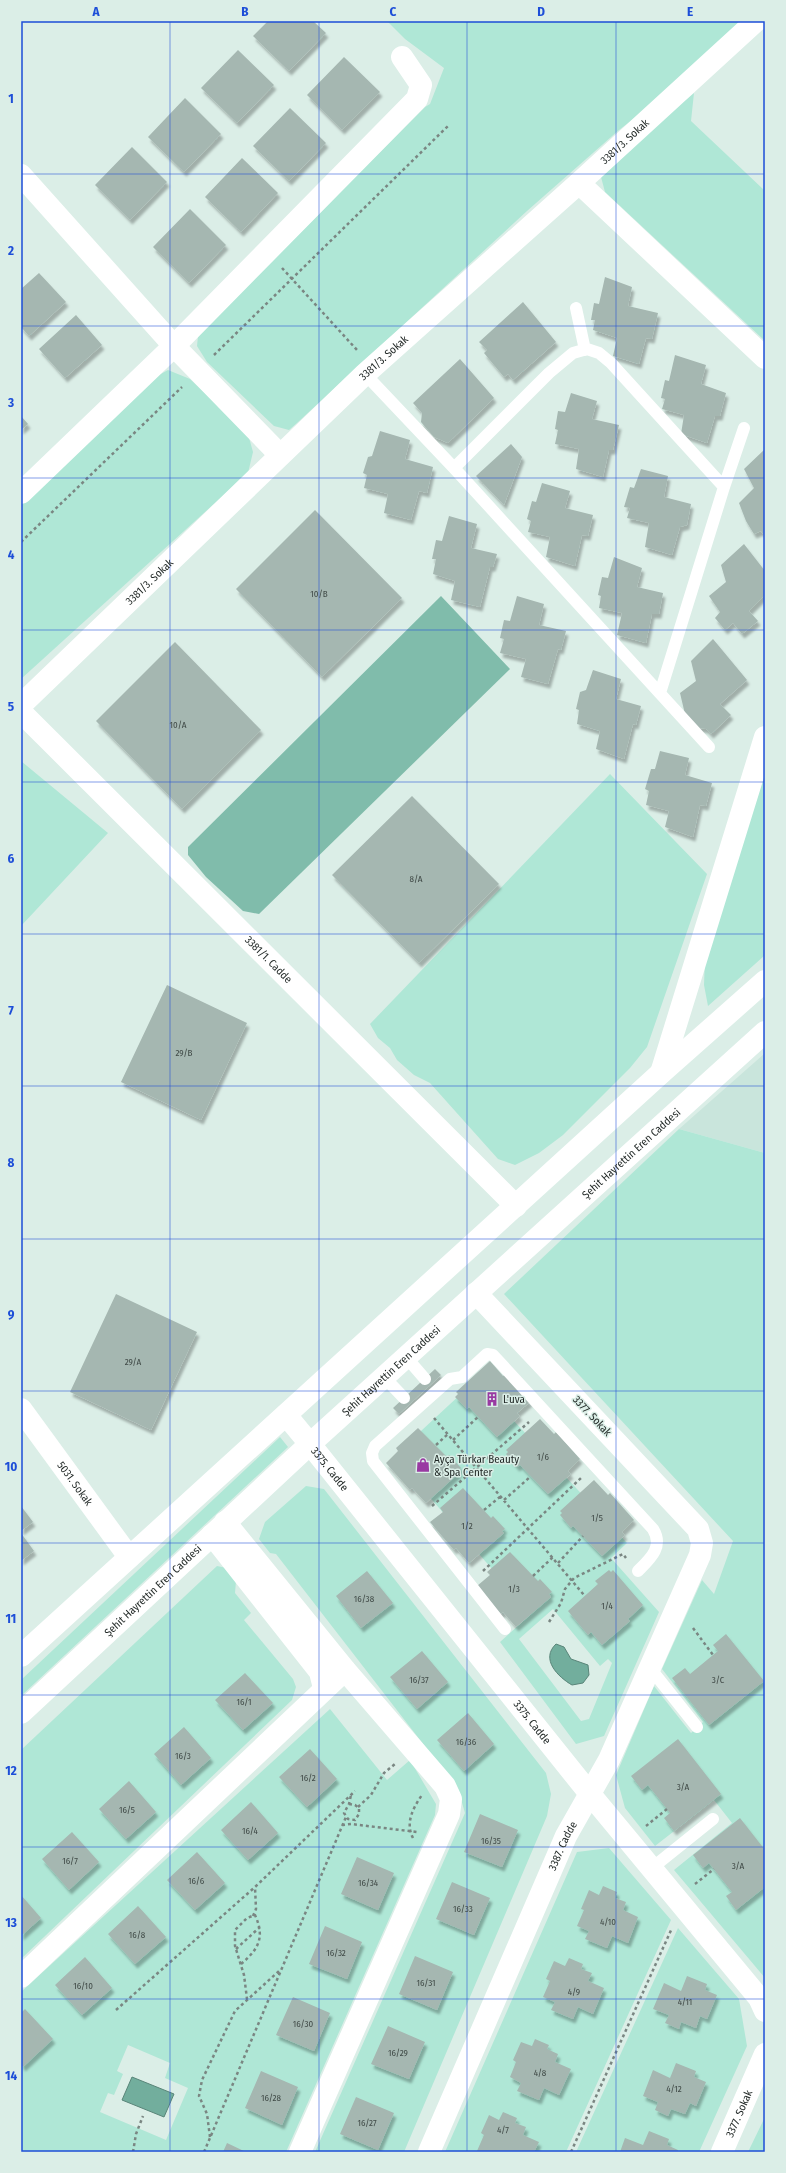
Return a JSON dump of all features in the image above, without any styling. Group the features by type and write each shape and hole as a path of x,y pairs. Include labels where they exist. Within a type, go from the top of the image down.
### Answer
{"street":[{"name":"3381/3. Sokak","path":"21,705 365,374 756,21"},
{"path":"21,493 174,346 417,99 422,84 402,57"},
{"path":"21,175 174,346 280,455"},
{"path":"578,183 765,358"},
{"name":"3381/1. Cadde","path":"21,712 516,1206"},
{"path":"661,1073 765,738"},
{"path":"21,1656 661,1073 765,981"},
{"name":"Şehit Hayrettin Eren Caddesi","path":"21,1713 218,1528 765,1032"},
{"name":"3377. Sokak","path":"476,1294 698,1529 702,1542"},
{"name":"5031. Sokak","path":"21,1409 129,1557"},
{"name":"3375. Cadde","path":"286,1415 590,1794 684,1905 762,2005"},
{"path":"218,1528 345,1670 449,1792 451,1799 449,1814 300,2152"},
{"path":"218,1528 320,1672 324,1688"},
{"name":"3387. Cadde","path":"429,2152 566,1836 609,1760 700,1555 702,1542"},
{"path":"21,1977 324,1688 345,1670"},
{"name":"3377. Sokak","path":"722,2152 765,2054"}],"lane":[{"path":"576,308 585,350"},
{"path":"454,468 549,373 573,353 585,350 599,353 611,363 724,487"},
{"path":"365,374 454,468 709,746"},
{"path":"660,693 724,487 744,428"},
{"path":"504,1629 373,1461 372,1457 375,1446 430,1385 462,1377 489,1354 493,1355 656,1534 657,1549 654,1555 638,1571"},
{"path":"406,1357 430,1385"},
{"path":"384,1377 412,1404"},
{"path":"650,1668 697,1728"},
{"path":"652,1868 713,1819"}],"path":[{"path":"21,542 450,125"},
{"path":"279,264 291,279 360,353"},
{"path":"412,1404 448,1434 584,1595"},
{"path":"418,1518 543,1410"},
{"path":"453,1440 478,1417"},
{"path":"436,1445 448,1434"},
{"path":"470,1584 594,1465"},
{"path":"504,1500 530,1477"},
{"path":"484,1510 501,1496"},
{"path":"558,1563 582,1536"},
{"path":"549,1622 572,1580 623,1554 638,1571"},
{"path":"533,1576 553,1557"},
{"path":"677,1608 713,1655"},
{"path":"358,1807 372,1795 384,1773 413,1750"},
{"path":"435,1775 414,1806 410,1831 417,1844 436,1844"},
{"path":"116,2010 255,1887 355,1791"},
{"path":"204,2152 346,1817 344,1810 349,1804 351,1794"},
{"path":"349,1804 358,1807"},
{"path":"346,1817 350,1820 357,1818 360,1814 358,1807"},
{"path":"342,1826 351,1824 410,1831 436,1844"},
{"path":"247,2000 241,1964 236,1949 235,1930 247,1918 253,1916 256,1909 255,1887"},
{"path":"571,2152 684,1905"},
{"path":"241,1964 254,1951 260,1940 260,1927 255,1915 253,1916"},
{"path":"236,1949 260,1927"},
{"path":"210,2137 207,2114 199,2096 202,2080 235,2011 280,1970"},
{"path":"133,2152 136,2134 143,2116"}],"shaded area":[{"path":"387,21 747,21 683,81 619,130 527,211 289,430 274,426 207,362 197,346 198,336 425,107 430,104 444,68 405,39"},
{"path":"694,93 691,121 765,191 765,341 605,192 601,177 610,162"},
{"path":"168,370 190,379 248,434 253,452 248,473 21,679 21,505 157,376"},
{"path":"441,596 510,669 259,914 243,911 206,877 188,855 188,847"},
{"path":"21,761 108,833 21,926"},
{"path":"765,766 765,955 708,1006 704,985 705,958"},
{"path":"610,774 707,874 647,1047 630,1068 563,1135 539,1153 515,1165 498,1159 430,1083 414,1075 397,1060 390,1048 378,1038 370,1024"},
{"path":"765,1053 765,1153 679,1129"},
{"path":"679,1129 765,1153 765,1978 674,1870 732,1823 714,1800 655,1846 625,1808 616,1775 654,1686 691,1733 703,1722 662,1669 702,1580 714,1594 733,1541 504,1294"},
{"path":"476,1380 627,1543 611,1558 659,1612 604,1736 576,1744 500,1642 531,1614 394,1456","holes":["553,1609 600,1666 608,1659 612,1663 589,1719 581,1721 519,1639"]},
{"path":"280,1437 288,1447 21,1696 21,1680"},
{"path":"306,1486 324,1489 546,1773 551,1794 547,1816 404,2152 315,2152 465,1813 458,1789 276,1554 270,1553 259,1539 265,1522"},
{"path":"217,1566 227,1568 236,1581 235,1593 251,1613 244,1620 293,1679 296,1687 292,1700 21,1959 21,1750"},
{"path":"556,1644 564,1647 571,1659 588,1665 589,1675 583,1683 572,1685 561,1677 553,1667 550,1661 550,1656"},
{"path":"330,1709 387,1780 410,1760 436,1804 435,1815 286,2152 21,2152 21,1992","holes":["128,2045 170,2063 165,2078 188,2088 166,2140 100,2112 108,2093 114,2095 123,2074 117,2071"]},
{"path":"609,1848 671,1920 566,2152 445,2152 577,1852"},
{"path":"678,1928 739,1999 747,2046 699,2152 576,2152"},
{"path":"132,2077 174,2094 164,2117 122,2100"},
{"path":"765,2117 765,2152 748,2152"}],"building":[{"path":"268,21 313,21 326,33 289,71 253,36"},
{"path":"238,50 274,85 237,123 201,88"},
{"path":"344,57 380,92 342,130 307,95"},
{"path":"185,98 221,134 184,172 148,137"},
{"path":"290,108 326,143 289,181 253,146"},
{"path":"132,147 167,182 130,220 95,185"},
{"path":"242,158 278,193 241,232 205,197"},
{"path":"190,209 226,245 189,283 153,247"},
{"path":"39,273 66,302 29,336 21,327 21,289"},
{"path":"605,277 632,287 628,306 658,313 652,339 646,338 639,364 613,356 617,338 593,330 595,320 591,320 594,303 599,304"},
{"path":"523,302 556,342 513,380 508,374 504,377 484,353 487,350 479,342"},
{"path":"76,315 102,345 65,378 39,349"},
{"path":"675,355 706,365 701,384 726,393 720,416 715,416 707,443 681,434 684,415 662,409 665,399 661,398 665,380 669,381"},
{"path":"460,359 494,398 448,443 434,437 421,422 422,413 413,403"},
{"path":"571,393 597,401 592,419 619,425 613,450 609,450 603,477 576,469 579,449 555,444 558,430 555,429 558,411 565,412"},
{"path":"21,416 28,424 21,430"},
{"path":"380,431 410,440 405,459 433,467 427,493 419,491 411,520 384,513 388,494 364,488 367,475 363,473 368,457 372,456"},
{"path":"511,444 522,457 504,505 476,476"},
{"path":"765,449 765,537 761,531 754,534 746,521 739,503 754,488 744,469"},
{"path":"641,469 668,476 664,497 691,504 687,525 680,527 672,555 645,547 649,523 627,518 630,508 624,507 630,487 634,488"},
{"path":"542,483 570,491 565,508 593,515 588,536 582,535 575,566 546,557 550,537 528,532 531,521 527,519 532,501 536,502"},
{"path":"315,510 402,598 322,677 236,589"},
{"path":"449,516 477,524 471,548 497,554 493,567 490,567 480,607 451,600 455,581 433,574 436,559 432,559 436,540 442,541"},
{"path":"744,544 765,571 765,595 749,611 758,621 742,634 733,623 725,630 715,618 720,612 709,596 726,582 721,565"},
{"path":"614,557 642,568 637,587 663,593 659,614 652,614 646,643 617,635 622,613 599,608 601,596 598,595 602,577 608,578"},
{"path":"517,596 544,604 539,625 566,631 561,650 558,649 548,684 521,677 526,659 500,653 504,639 500,638 504,620 510,621"},
{"path":"713,639 747,680 720,704 731,715 711,734 706,729 695,727 685,714 680,693 696,681 691,661"},
{"path":"175,642 261,730 182,809 96,721"},
{"path":"593,670 621,679 616,699 641,706 636,725 633,724 624,759 596,749 600,731 577,724 579,710 576,709 580,692 586,690"},
{"path":"660,751 689,758 685,775 712,783 706,806 700,805 693,837 665,827 669,811 646,805 649,791 645,789 651,769 655,769"},
{"path":"412,796 499,884 419,963 332,875"},
{"path":"167,985 247,1023 201,1120 121,1082"},
{"path":"116,1294 197,1332 151,1430 70,1392"},
{"name":"L'uva","path":"490,1361 503,1376 506,1374 530,1402 517,1413 520,1416 497,1437 469,1407 467,1409 455,1397 458,1394 456,1392"},
{"path":"435,1369 441,1375 399,1414 393,1408"},
{"path":"540,1419 554,1434 556,1432 580,1459 568,1471 571,1474 548,1494 520,1465 517,1467 506,1454 508,1452 506,1450"},
{"name":"Ayça Türkar Beauty & Spa Center","path":"418,1428 447,1457 449,1455 461,1468 458,1470 460,1472 426,1503 412,1488 410,1490 386,1463 398,1451 396,1448"},
{"path":"594,1480 608,1495 610,1493 634,1520 622,1532 625,1535 602,1556 573,1526 571,1528 560,1515 562,1513 560,1511"},
{"path":"463,1488 491,1518 493,1516 505,1529 502,1531 504,1533 469,1563 456,1548 454,1550 430,1522 443,1512 440,1508"},
{"path":"21,1506 33,1522 21,1531"},
{"path":"21,1533 34,1551 21,1561"},
{"path":"510,1552 538,1581 540,1579 552,1592 549,1594 551,1597 516,1627 503,1612 501,1614 477,1586 490,1575 487,1572"},
{"path":"609,1570 611,1572 613,1570 643,1605 628,1619 630,1621 602,1645 591,1632 588,1635 568,1611 598,1584 595,1581"},
{"path":"367,1571 393,1603 361,1628 336,1596"},
{"path":"726,1634 764,1681 709,1725 672,1678 685,1668 690,1674 718,1651 713,1645"},
{"path":"422,1651 448,1682 417,1709 390,1677"},
{"path":"245,1673 273,1703 243,1730 215,1700"},
{"path":"468,1713 494,1744 464,1771 437,1740"},
{"path":"184,1727 211,1758 181,1785 154,1754"},
{"path":"678,1739 721,1794 674,1831 664,1818 670,1813 667,1809 648,1785 642,1790 631,1776"},
{"path":"310,1749 337,1779 307,1807 279,1777"},
{"path":"129,1781 156,1812 126,1839 99,1809"},
{"path":"251,1802 278,1833 248,1860 221,1830"},
{"path":"480,1814 518,1830 502,1867 464,1852"},
{"path":"740,1818 765,1850 765,1887 736,1910 726,1896 732,1892 709,1863 703,1868 693,1855"},
{"path":"72,1832 99,1862 69,1890 42,1859"},
{"path":"197,1852 225,1883 195,1910 167,1880"},
{"path":"357,1857 394,1873 378,1910 341,1894"},
{"path":"452,1882 490,1898 474,1935 436,1919"},
{"path":"603,1886 617,1892 615,1898 626,1902 623,1910 638,1917 628,1943 612,1936 607,1948 585,1939 589,1931 577,1926 584,1910 581,1909 589,1890 599,1895"},
{"path":"21,1895 41,1918 21,1936"},
{"path":"138,1906 166,1937 135,1964 108,1934"},
{"path":"325,1926 362,1942 347,1979 309,1964"},
{"path":"415,1956 453,1972 437,2010 399,1994"},
{"path":"85,1957 112,1988 82,2015 55,1985"},
{"path":"569,1958 583,1964 581,1969 592,1973 588,1981 604,1988 593,2014 578,2007 573,2019 551,2010 555,2002 543,1997 550,1981 546,1979 554,1961 565,1966"},
{"path":"687,1976 707,1984 705,1990 717,1995 707,2019 700,2016 696,2028 681,2022 679,2029 665,2023 669,2015 653,2009 664,1983 681,1991"},
{"path":"293,1997 330,2013 314,2051 276,2035"},
{"path":"25,2009 53,2039 23,2067 21,2064 21,2013"},
{"path":"388,2026 425,2042 409,2079 371,2064"},
{"path":"535,2039 549,2045 547,2049 558,2054 555,2062 571,2069 559,2095 544,2088 539,2100 517,2091 521,2083 510,2077 516,2062 513,2060 521,2042 532,2046"},
{"path":"676,2063 696,2071 694,2077 706,2082 696,2106 690,2103 685,2114 671,2109 668,2116 655,2110 658,2102 643,2096 653,2070 670,2078"},
{"path":"261,2071 298,2087 282,2125 245,2108"},
{"path":"356,2097 394,2113 378,2150 340,2134"},
{"path":"503,2112 517,2118 515,2123 526,2127 523,2135 539,2142 534,2152 477,2151 484,2135 481,2133 489,2115 499,2120"},
{"path":"649,2131 669,2139 667,2145 678,2150 678,2152 620,2152 625,2138 643,2145"},
{"path":"227,2143 246,2152 223,2152"}],"place":[{"name":"L'uva","path":"492,1399"},
{"name":"Ayça Türkar Beauty & Spa Center","path":"423,1465"}]}
